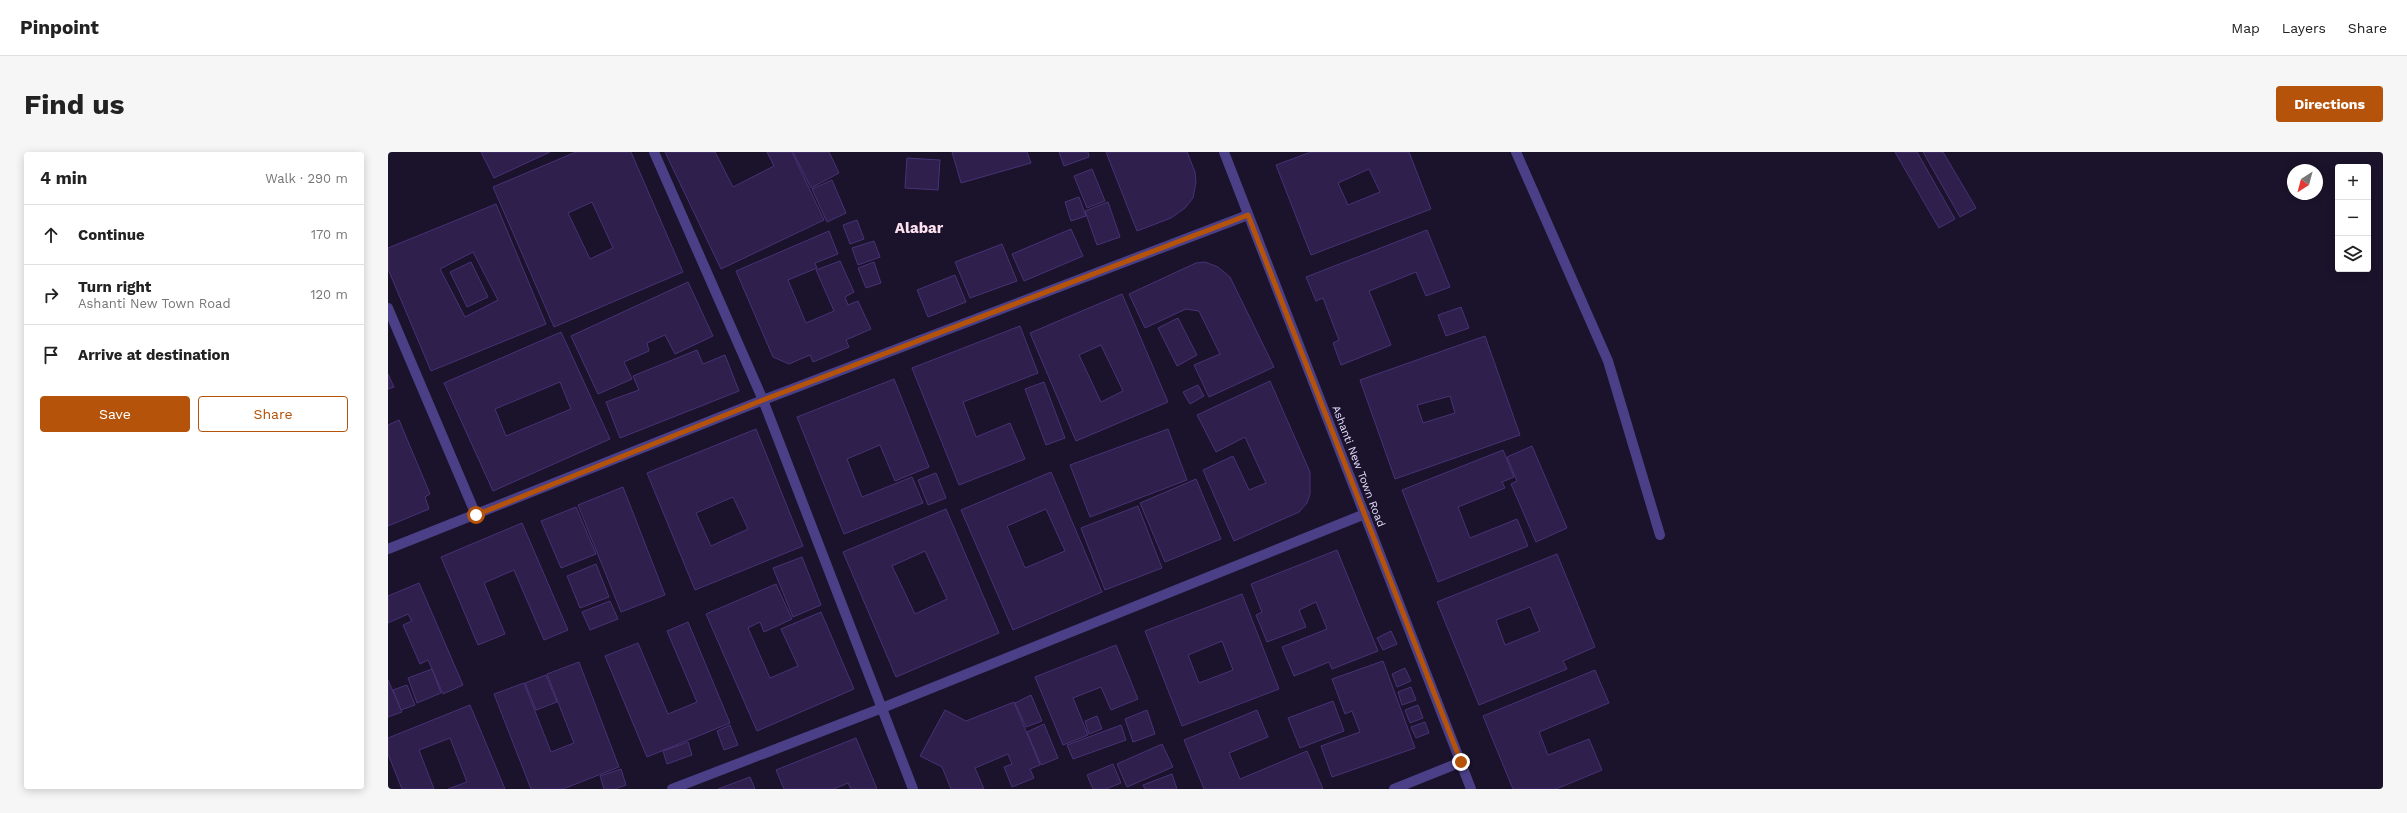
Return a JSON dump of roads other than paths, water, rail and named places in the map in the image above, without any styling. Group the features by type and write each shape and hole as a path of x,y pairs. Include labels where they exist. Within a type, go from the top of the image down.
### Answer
{"street":[{"path":"654,152 763,400 912,789"},
{"name":"Ashanti New Town Road","path":"1224,152 1471,789"},
{"path":"1516,152 1608,361 1660,535"},
{"path":"388,549 763,400 1248,215"},
{"path":"388,308 476,515"},
{"path":"672,789 882,708 1364,514"},
{"path":"1394,789 1461,762"}],"district":[{"name":"Alabar","path":"919,228"}]}
